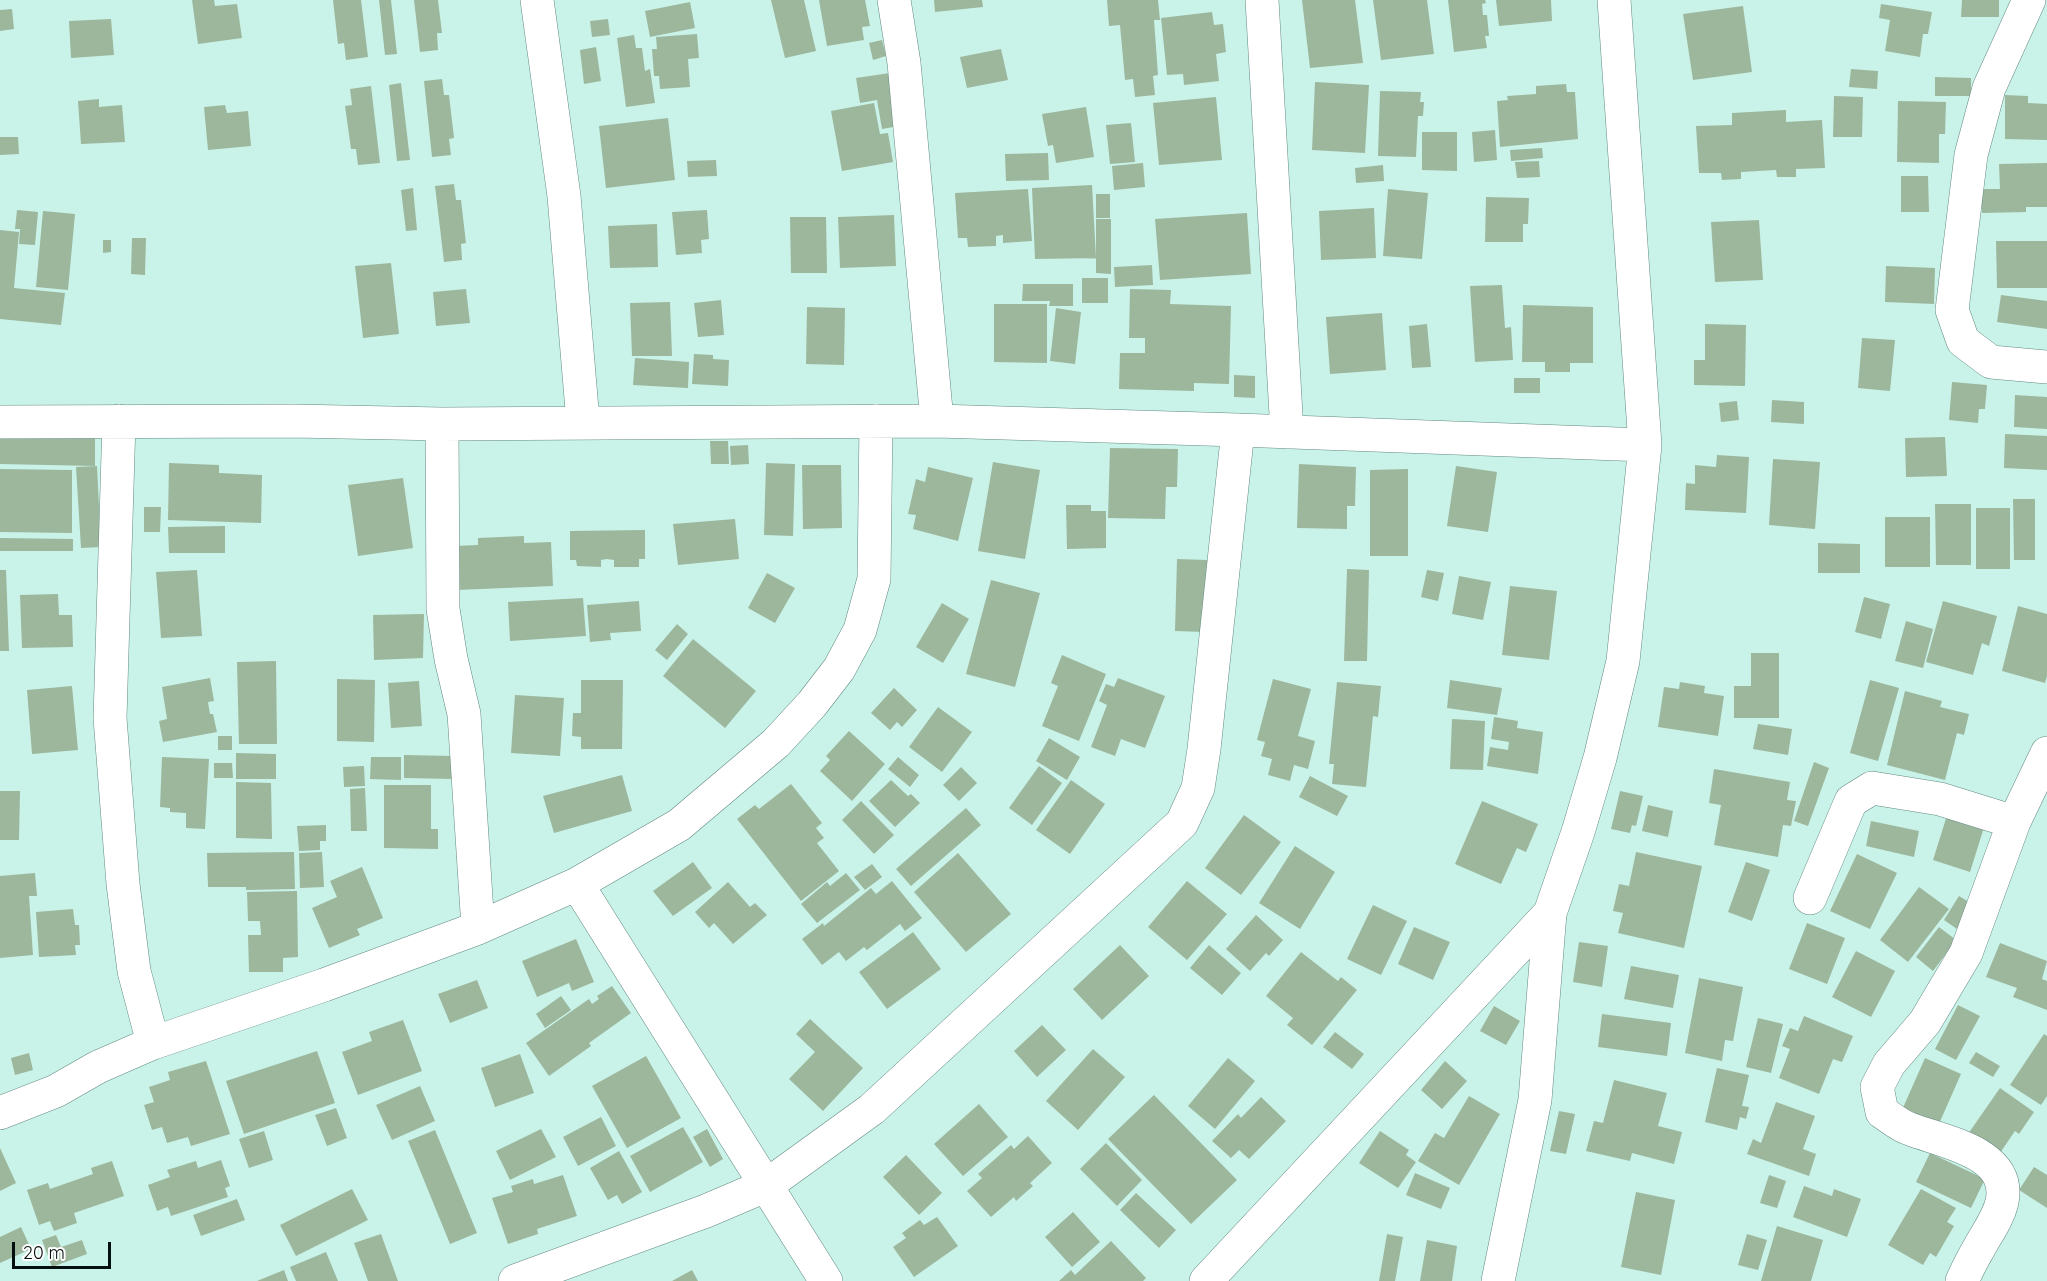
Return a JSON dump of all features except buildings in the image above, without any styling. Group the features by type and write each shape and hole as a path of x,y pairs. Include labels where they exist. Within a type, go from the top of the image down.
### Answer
{"street":[{"path":"537,0 564,196 584,422"},
{"path":"894,0 905,75 937,421"},
{"path":"1262,0 1287,432"},
{"path":"1498,1281 1535,1100 1550,913 1600,758 1623,661 1645,445 1614,0"},
{"path":"2029,0 1989,88 1971,155 1952,310 1963,341 1991,362 2047,367"},
{"path":"118,421 110,718 123,884 134,971 153,1044"},
{"path":"0,422 293,421 442,424 937,421 1645,445"},
{"path":"0,1113 56,1091 98,1067 153,1044 324,985 478,928 577,884 679,825 776,743 812,704 839,669 860,630 874,579 876,421"},
{"path":"442,424 443,609 451,659 464,714 478,928"},
{"path":"515,1281 706,1211 767,1185 872,1109 1182,823 1198,788 1204,749 1238,430"},
{"path":"1962,1281 1995,1221 2002,1201 2002,1183 1990,1162 1966,1148 1906,1128 1882,1112 1877,1087 1889,1064 1925,1022 1966,953 2014,822 2047,753"},
{"path":"1810,898 1851,801 1872,788 1940,799 2014,822"},
{"path":"577,884 826,1281"},
{"path":"1206,1281 1550,913"}]}
